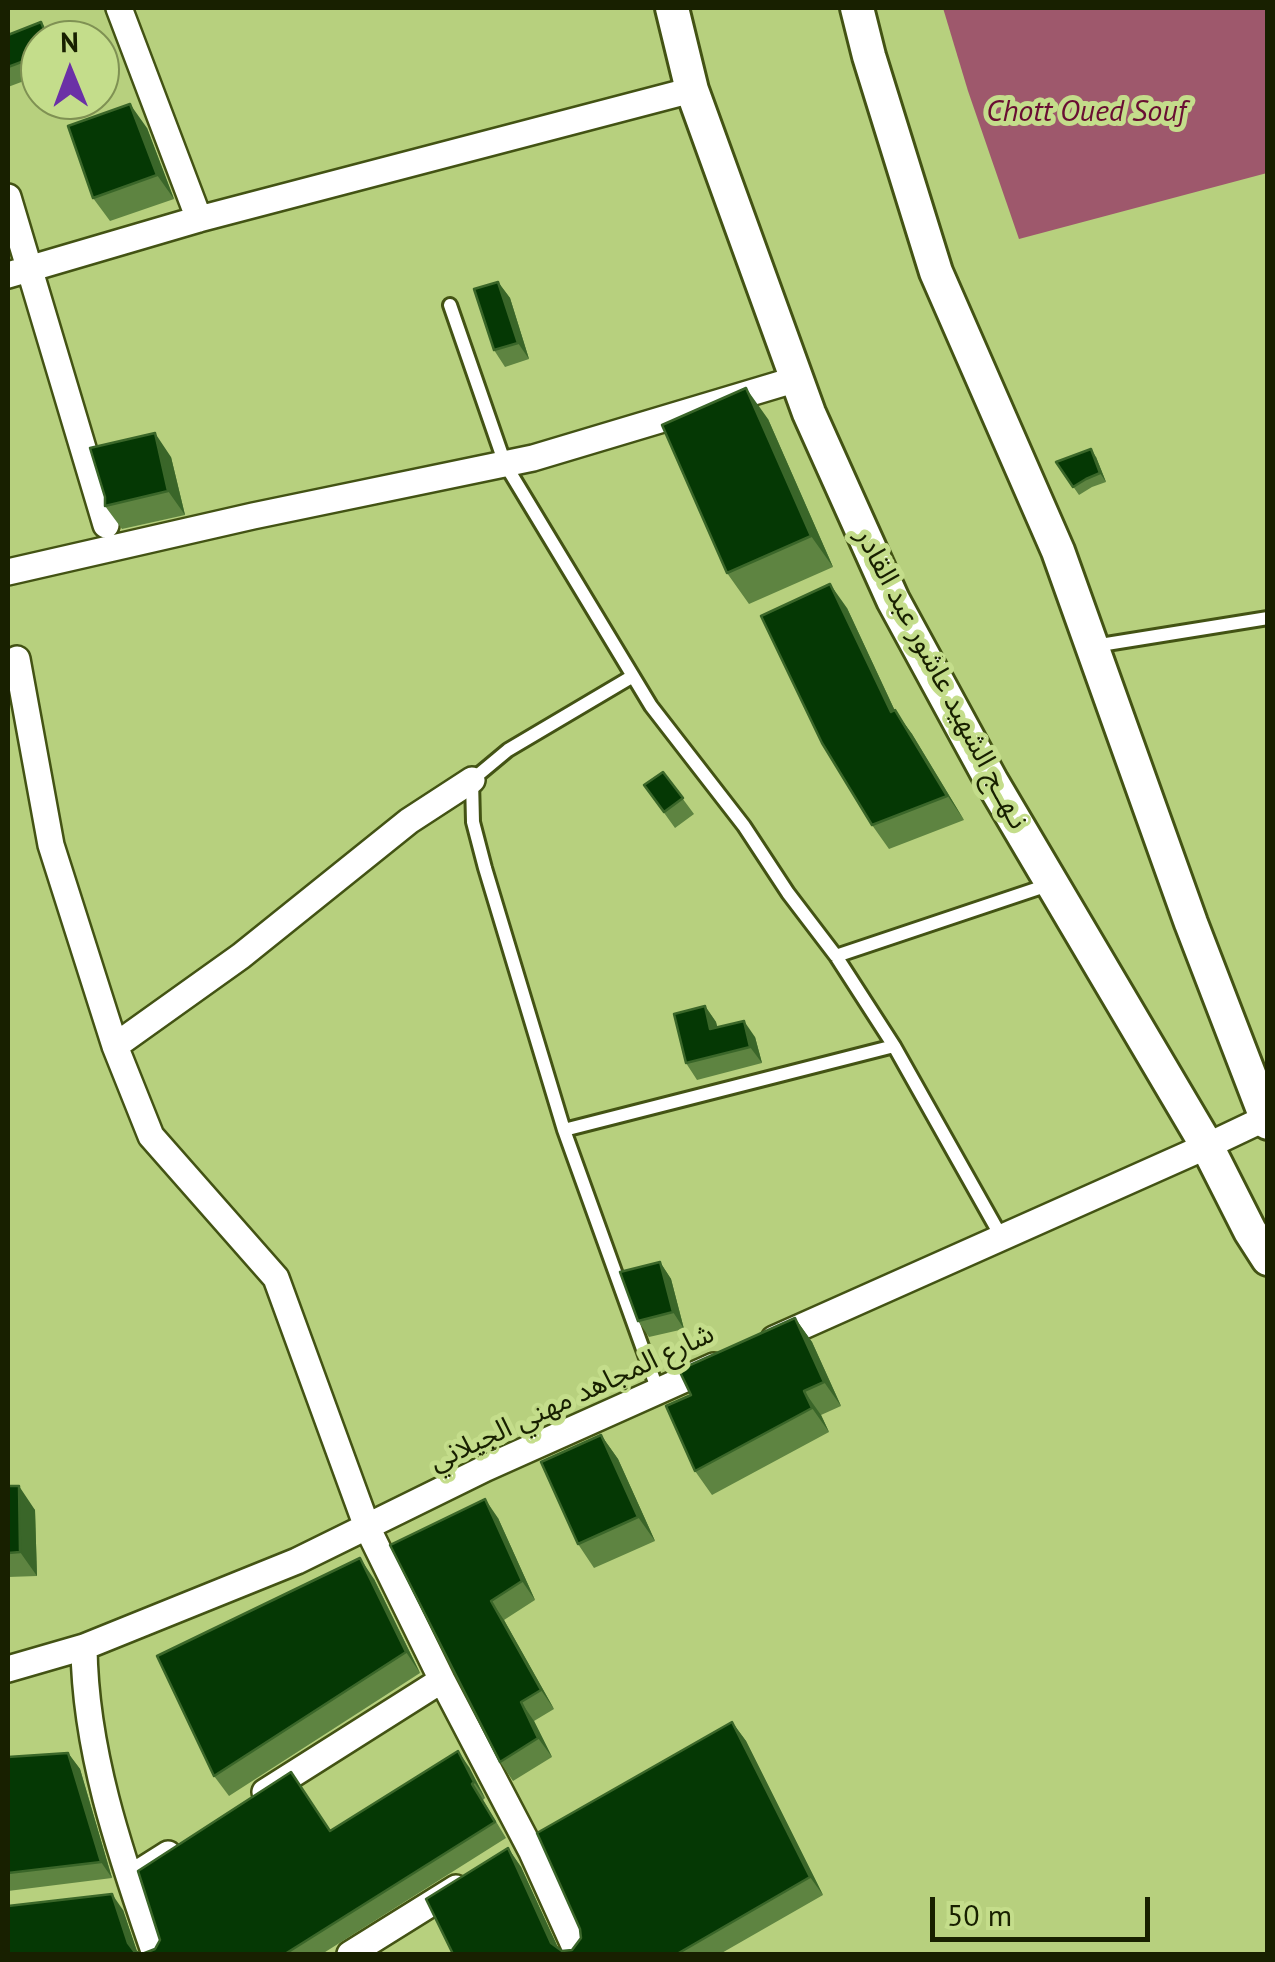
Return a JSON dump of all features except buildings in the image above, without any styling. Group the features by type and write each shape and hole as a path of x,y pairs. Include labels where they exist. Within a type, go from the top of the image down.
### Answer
{"main road":[{"name":"نـهــج الشهيد عاشور عبد القادر","path":"672,8 692,90 809,413 893,600 992,782 1207,1146 1268,1259"},
{"path":"857,8 936,272 1058,551 1190,923 1267,1120"}],"street":[{"path":"119,8 198,219"},
{"path":"19,273 198,219 692,90"},
{"path":"8,197 19,273 106,524"},
{"path":"8,572 552,453 797,379"},
{"path":"17,659 52,845 115,1046 151,1136 276,1278 367,1527 519,1849 578,1954"},
{"path":"115,1046 241,956 409,821 472,780"},
{"name":"شارع المجاهد مهني الجيلاني","path":"8,1669 84,1647 296,1561 486,1468 1267,1120"},
{"path":"84,1647 91,1735 127,1888 156,1954"},
{"path":"245,1805 442,1680"},
{"path":"127,1888 196,1836"},
{"path":"350,1954 479,1874"}],"lane":[{"path":"450,305 505,464 651,706 744,826 894,1046 1002,1238"},
{"path":"1092,646 1268,618"},
{"path":"633,676 508,750 472,780 472,822 564,1130 658,1391"},
{"path":"836,956 1051,884"},
{"path":"564,1130 894,1046"}],"water":[{"name":"Chott Oued Souf","path":"943,8 1267,8 1267,173 1019,239"}]}
